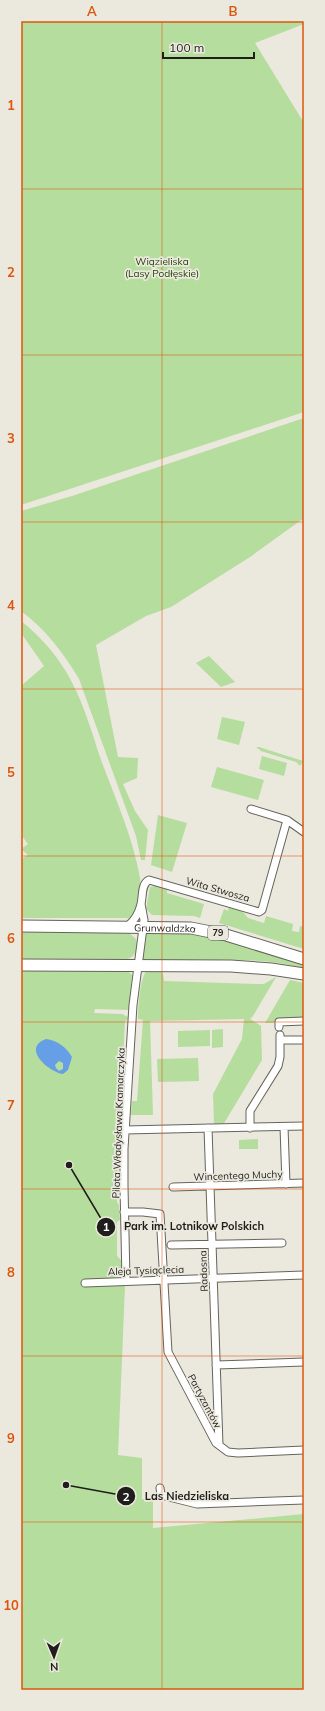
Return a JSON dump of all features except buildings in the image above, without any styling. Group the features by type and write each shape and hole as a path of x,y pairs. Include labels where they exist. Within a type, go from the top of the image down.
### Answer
{"main road":[{"name":"Grunwaldzka","path":"21,926 184,927 208,930 304,959"},
{"path":"21,965 255,967 304,974"}],"street":[{"path":"251,809 288,820 304,832"},
{"name":"Wita Stwosza","path":"141,904 147,880 259,912 262,910 288,820"},
{"path":"141,904 136,918 126,926 141,940"},
{"name":"Pilota Władysława Kramarczyka","path":"126,1281 124,1212 125,1130 138,954 143,926 141,904"},
{"path":"123,967 138,954"},
{"path":"280,1027 279,1022 304,1021"},
{"path":"250,1128 250,1111 278,1066 280,1057 280,1038 304,1040"},
{"path":"125,1130 304,1126"},
{"path":"284,1127 286,1184"},
{"name":"Radosna","path":"208,1128 219,1445"},
{"name":"Wincentego Muchy","path":"173,1187 304,1183"},
{"name":"Partyzantów","path":"124,1212 160,1214 168,1352 219,1445"},
{"path":"171,1246 282,1243"},
{"name":"Aleja Tysiąclecia","path":"85,1283 304,1275"},
{"path":"216,1366 304,1362"},
{"path":"219,1445 228,1452 238,1453 304,1450"},
{"path":"160,1488 161,1495 197,1504 304,1500"}],"green space":[{"name":"Wiązieliska (Lasy Podłęskie)","path":"21,21 304,21 304,24 255,43 304,123 304,412 21,505"},
{"path":"304,418 304,518 250,557 171,607 146,616 96,645 118,757 138,758 137,778 123,784 135,811 148,830 145,860 141,860 136,836 79,679 53,642 30,618 21,611 21,511 72,496"},
{"path":"21,621 28,626 51,650 71,680 86,714 101,760 118,803 137,863 140,887 137,905 131,918 21,918 21,859 28,855 21,849 28,844 21,835 21,686 44,666 21,633"},
{"path":"209,656 235,682 221,687 196,663"},
{"path":"222,717 245,722 239,745 217,739"},
{"path":"256,747 303,761 300,766 296,762 261,751"},
{"path":"262,756 287,763 284,776 259,769"},
{"path":"217,767 264,780 258,800 211,787"},
{"path":"158,815 187,823 172,872 151,865"},
{"path":"156,884 167,888 167,893 204,904 200,918 194,916 152,915 146,909 150,887 155,886"},
{"path":"229,906 243,912 248,918 264,923 266,916 293,924 292,931 299,932 300,926 304,927 304,949 219,923 224,909 228,911"},
{"path":"144,930 196,932 304,963 304,968 264,961 243,960 142,963"},
{"path":"21,932 129,933 136,939 137,949 132,957 125,960 21,959"},
{"path":"21,967 128,971 132,975 130,1010 95,1009 94,1013 122,1014 128,1017 125,1021 122,1079 120,1081 119,1096 122,1100 120,1135 116,1138 118,1147 117,1202 119,1205 120,1220 117,1222 117,1256 121,1260 121,1272 116,1274 115,1285 125,1286 118,1455 142,1458 142,1499 153,1501 153,1528 304,1514 304,1690 21,1690"},
{"path":"147,971 161,971 164,981 264,984 276,977 250,1019 261,1026 262,1060 223,1125 214,1124 213,1094 242,1039 244,1019 150,1021 153,1115 131,1115 132,1101 137,1101 143,1020 138,1019 139,1001 141,986"},
{"path":"290,980 304,983 304,1021 265,1023"},
{"path":"223,1029 223,1047 212,1048 212,1030"},
{"path":"210,1030 210,1046 178,1047 178,1031"},
{"path":"198,1058 199,1081 158,1082 157,1059"},
{"path":"258,1139 258,1149 239,1149 239,1140"}],"water":[{"path":"46,1039 58,1043 64,1048 72,1057 68,1070 63,1074 51,1069 45,1064 37,1054 36,1048 39,1043","holes":["59,1061 63,1063 63,1069 59,1071 55,1065"]}],"place":[{"name":"Park im. Lotnikow Polskich","path":"69,1165"},
{"name":"Las Niedzieliska","path":"66,1485"}]}
